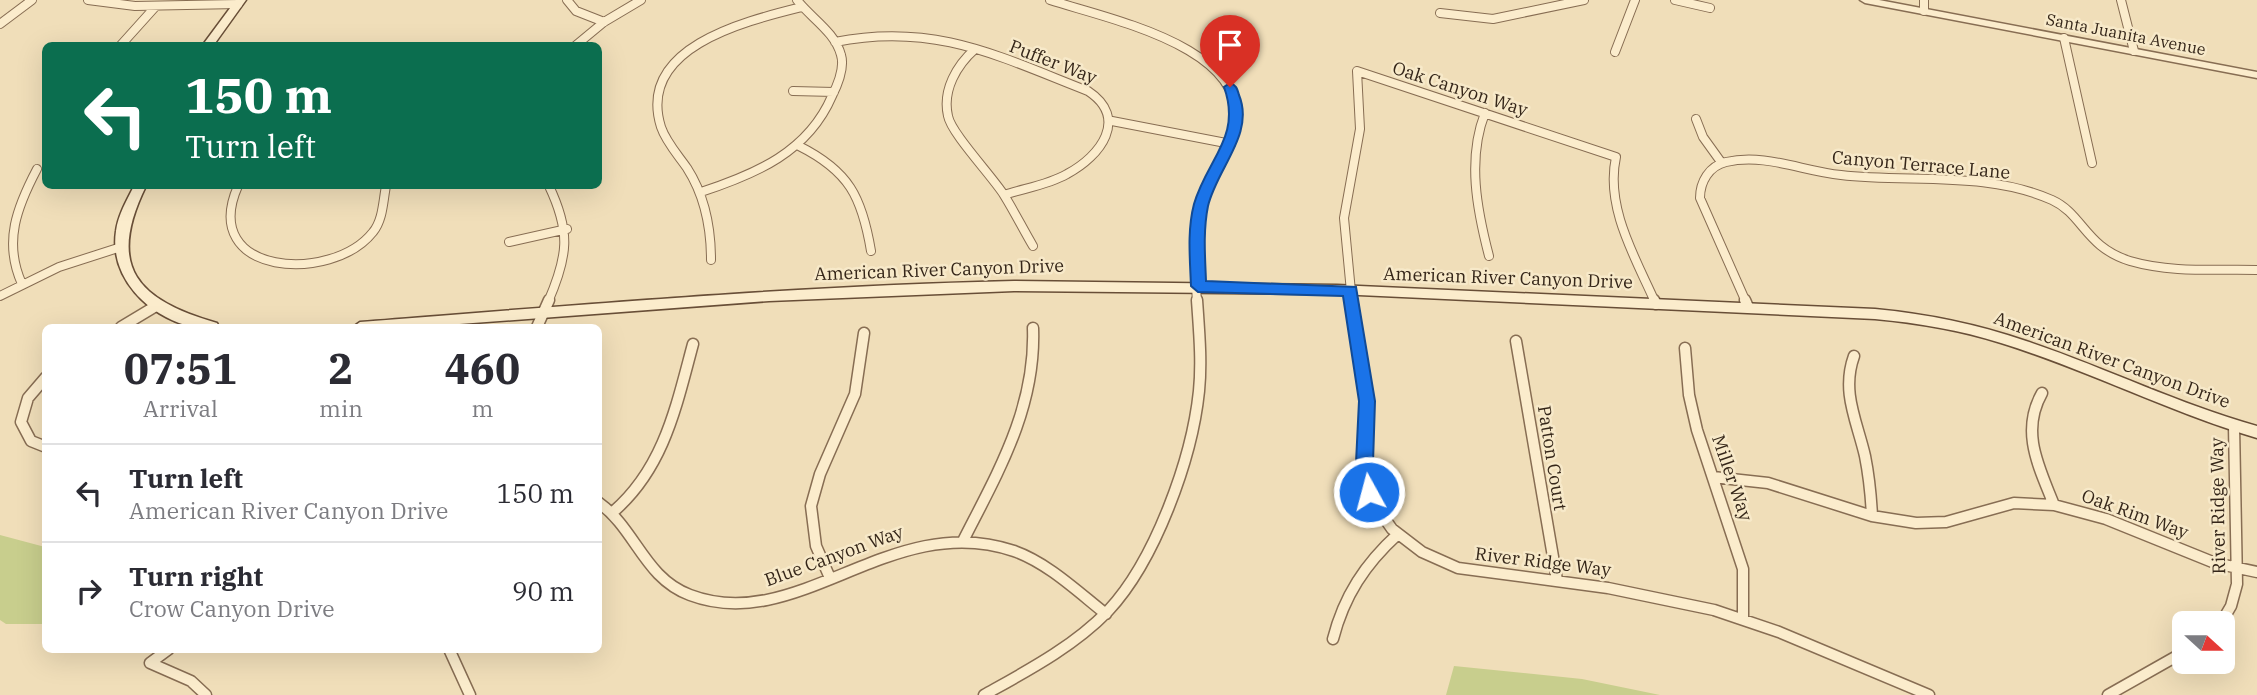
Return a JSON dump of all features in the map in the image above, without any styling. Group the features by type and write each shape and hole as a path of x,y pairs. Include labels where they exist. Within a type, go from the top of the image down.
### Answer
{"main road":[{"path":"210,42 239,2"},
{"path":"139,189 122,229 121,247 127,274 135,286 156,306 201,324"},
{"name":"American River Canyon Drive","path":"407,324 915,289 1198,286 1748,307 1886,315 1953,325 2031,348 2134,391 2257,432"}],"street":[{"path":"0,24 32,0"},
{"path":"88,0 156,6 239,2"},
{"path":"567,0 576,11 604,22"},
{"path":"580,42 604,22 641,0"},
{"path":"984,695 1063,650 1106,614 1137,575 1151,551 1192,428 1200,383 1198,219 1206,193 1231,144 1237,123 1234,96 1224,79 1205,60 1172,43 1050,0"},
{"path":"1440,13 1493,19 1584,0"},
{"path":"1615,52 1634,0"},
{"path":"1675,0 1711,8"},
{"name":"Santa Juanita Avenue","path":"1865,0 2257,75"},
{"path":"1924,0 1924,11"},
{"path":"2121,0 2134,51"},
{"path":"701,192 760,171 799,146 823,119 842,61 835,42 800,4 707,38 684,55 663,81 657,105 661,125 701,192 709,220 711,260"},
{"path":"124,42 156,6"},
{"name":"Puffer Way","path":"835,42 867,34 900,32 938,37 1094,94 1107,104 1111,121"},
{"path":"2064,38 2092,163"},
{"path":"975,49 960,62 953,77 947,102 948,119 1004,195 1033,246"},
{"name":"Oak Canyon Way","path":"1350,291 1344,218 1359,140 1357,71 1616,157 1611,175 1613,190 1656,304"},
{"path":"793,91 834,92"},
{"path":"1485,113 1479,129 1475,180 1479,222 1489,256"},
{"path":"1696,120 1703,137 1721,162 1706,175 1700,188 1700,198 1748,307"},
{"path":"1004,195 1053,180 1076,169 1093,154 1111,121 1231,144"},
{"path":"799,146 833,165 857,194 866,217 871,251"},
{"name":"Canyon Terrace Lane","path":"1721,162 1762,159 1839,175 1964,180 2014,188 2061,205 2073,215 2092,241 2122,258 2158,267 2257,270"},
{"path":"4,231 37,169"},
{"path":"237,189 229,215 236,239 260,257 298,265 333,259 364,242 377,226 385,189"},
{"path":"538,324 562,265 567,229 561,208 551,189"},
{"path":"509,242 567,229"},
{"path":"0,296 59,267 121,247"},
{"path":"4,265 22,284"},
{"name":"River Ridge Way","path":"1350,291 1367,401 1366,482 1379,512 1398,534 1422,552 1458,568 1557,580 1661,597 1743,619 1823,649 1929,695"},
{"path":"126,324 156,306"},
{"path":"963,541 1026,411 1035,365 1033,328"},
{"path":"830,578 816,546 811,506 820,474 855,394 864,333"},
{"name":"Patton Court","path":"1516,341 1557,580"},
{"path":"613,512 634,495 655,467 693,344"},
{"name":"Miller Way","path":"1685,348 1689,395 1743,569 1743,619"},
{"path":"1854,356 1846,383 1864,453 1872,516"},
{"path":"42,382 28,398 21,422 32,441 42,445"},
{"path":"2042,393 2030,414 2030,440 2054,505"},
{"name":"River Ridge Way","path":"2228,611 2237,568 2234,426"},
{"name":"Oak Rim Way","path":"1713,477 1768,484 1872,516 1936,522 1963,518 2006,504 2054,505 2106,519 2215,563 2257,572"},
{"name":"Blue Canyon Way","path":"602,505 613,512 631,534 652,572 670,586 694,597 730,604 769,600 911,546 963,541 1004,548 1032,560 1106,614"},
{"path":"1333,639 1345,599 1354,582 1377,552 1398,534"},
{"path":"164,653 150,663 191,681 206,695"},
{"path":"451,653 468,694"},
{"path":"2108,695 2172,659"}],"green space":[{"path":"0,535 42,546 42,624 6,624 0,620"},
{"path":"1454,666 1582,679 1660,695 1446,695"}],"route":[{"path":"1230,87 1237,105 1237,123 1231,144 1206,193 1198,219 1198,286 1350,291 1367,401 1368,427 1364,463 1369,492"}]}
